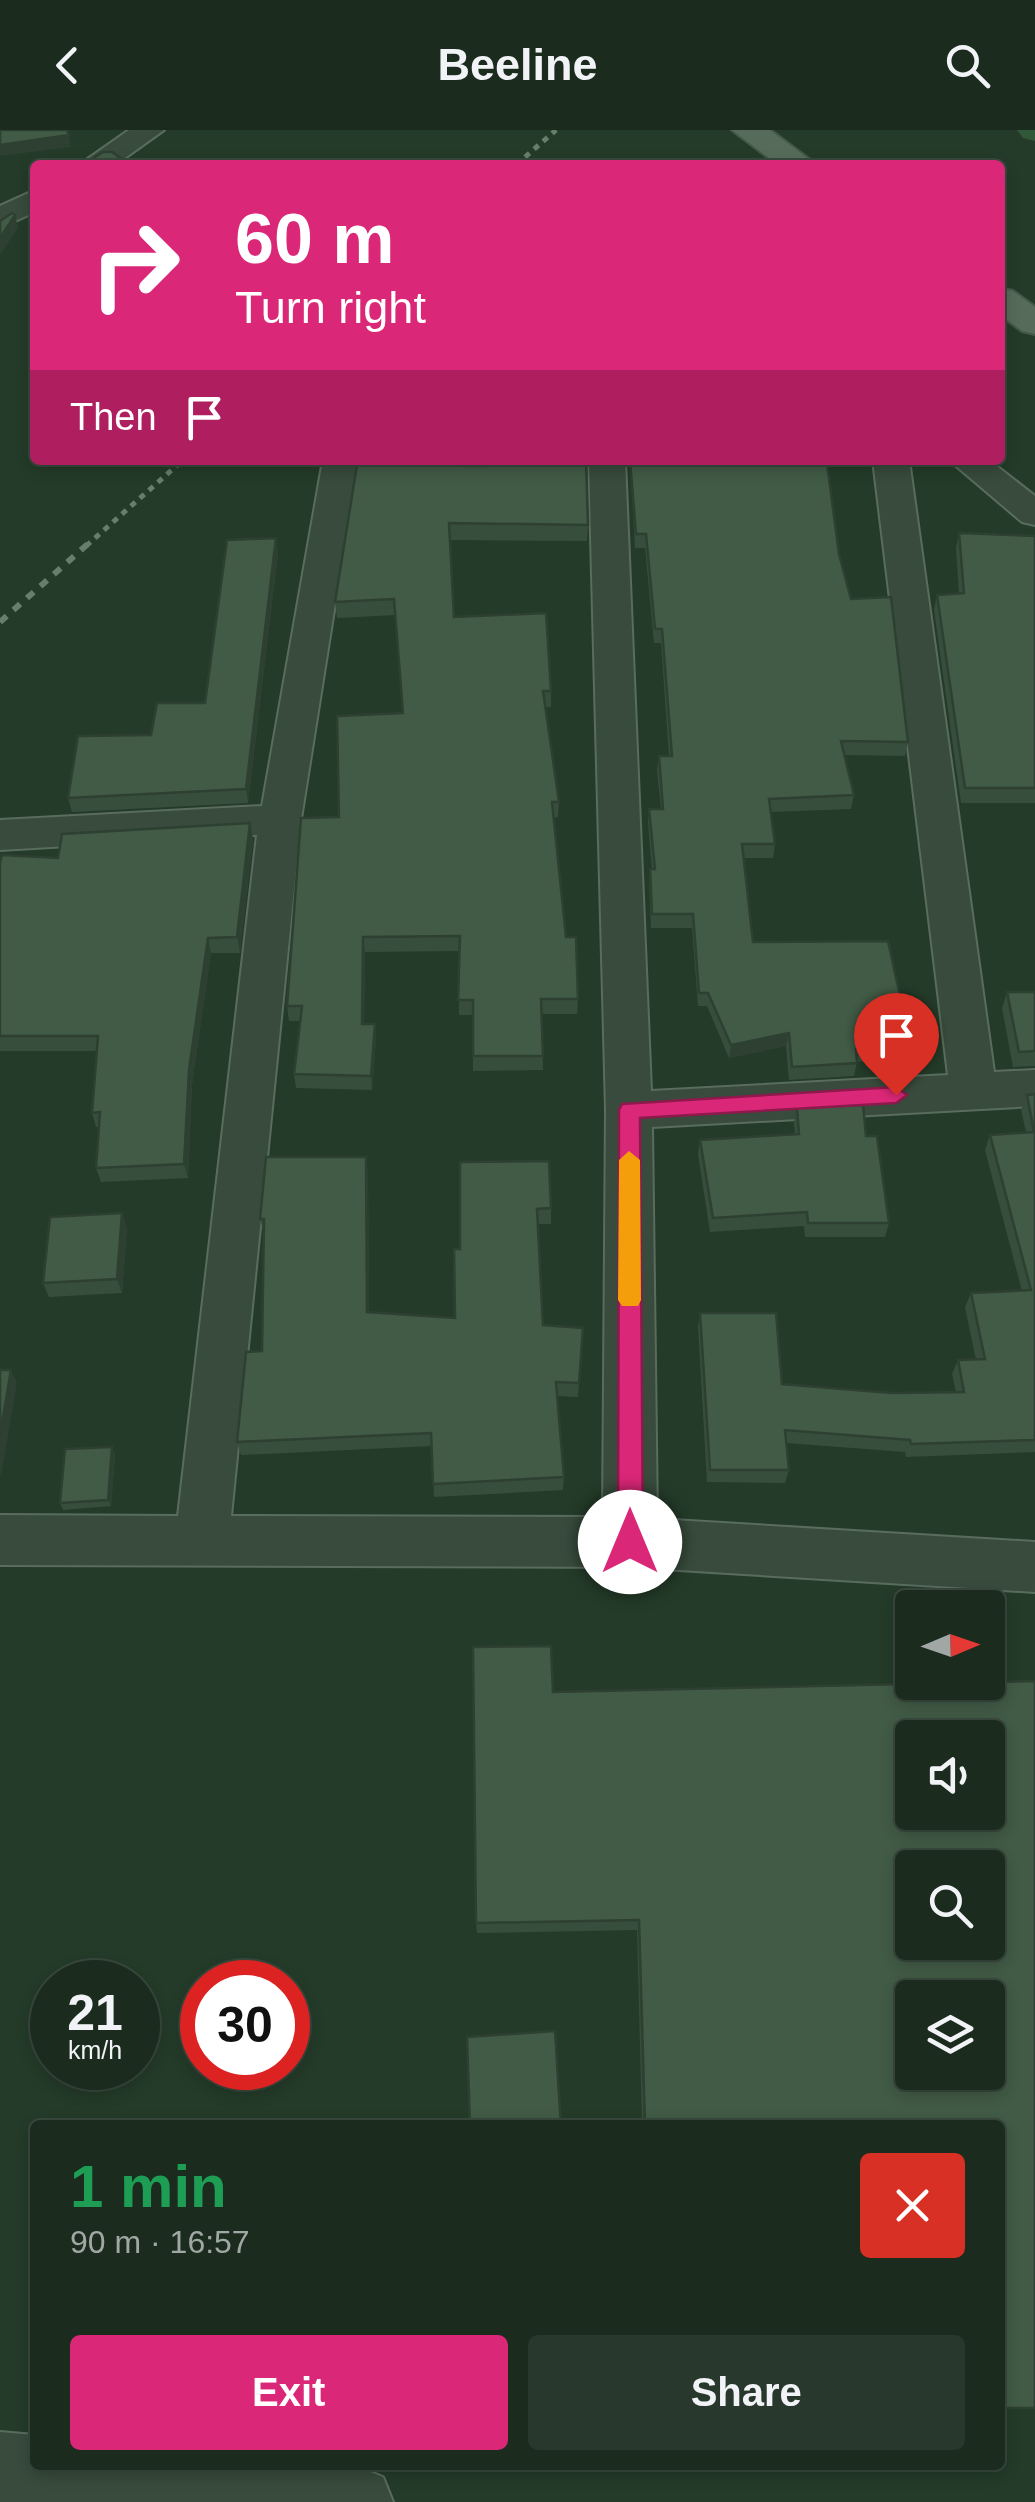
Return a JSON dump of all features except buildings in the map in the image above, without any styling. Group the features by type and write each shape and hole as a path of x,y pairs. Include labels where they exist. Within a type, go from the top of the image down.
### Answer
{"main road":[{"path":"748,130 793,160"},
{"path":"1005,302 1035,323"}],"street":[{"path":"101,160 137,134"},
{"path":"0,219 30,202"},
{"path":"202,1541 280,819 339,465"},
{"path":"607,465 629,1110 630,1542"},
{"path":"893,465 972,1090"},
{"path":"973,465 1035,514"},
{"path":"0,834 280,819"},
{"path":"629,1110 1035,1088"},
{"path":"0,1540 630,1542 1035,1567"},
{"path":"0,2466 30,2469"},
{"path":"40,2470 358,2502"}],"railway":[{"path":"522,160 556,130"},
{"path":"86,546 177,465"},
{"path":"0,622 89,543"}],"slow traffic":[{"path":"629,1160 630,1300"}],"route":[{"path":"630,1542 629,1110 896,1095"}]}
